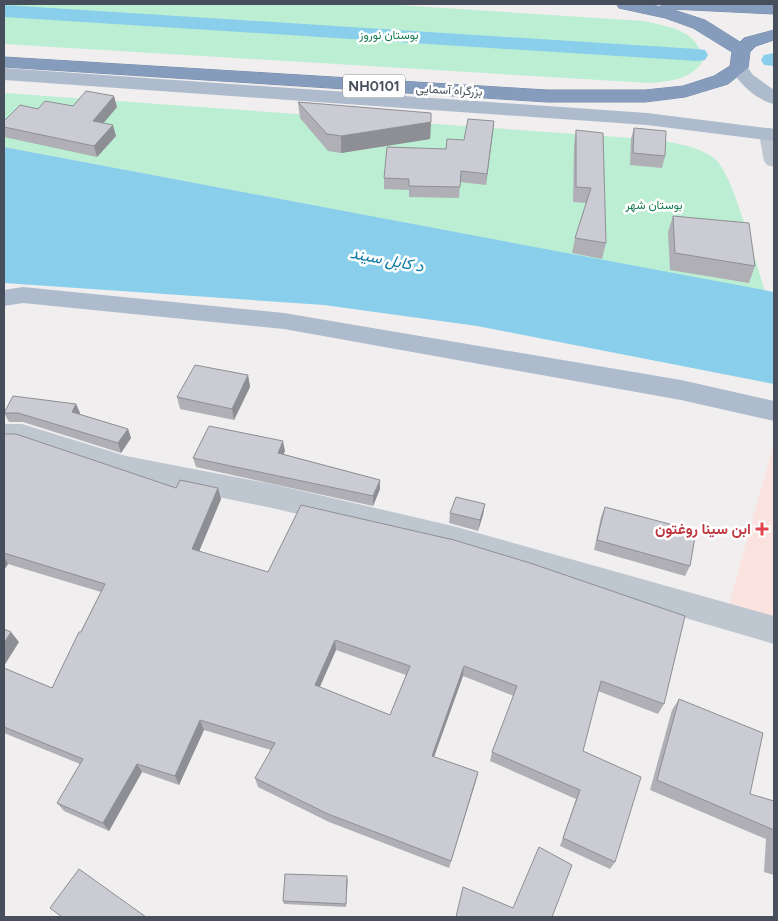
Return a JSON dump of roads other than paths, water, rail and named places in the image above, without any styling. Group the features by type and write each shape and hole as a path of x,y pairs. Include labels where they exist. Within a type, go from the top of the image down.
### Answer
{"highway":[{"path":"625,4 670,14 699,24 740,59"},
{"path":"656,4 774,9"},
{"name":"بزرگراه آسمایی","path":"4,62 547,96 645,96 685,91 721,80 740,59 750,42 774,35"}],"main road":[{"path":"740,59 746,79 774,98"},
{"path":"4,74 647,120 772,135"},
{"path":"4,298 23,295 284,321 681,390 774,412"},
{"path":"4,316 19,313 278,336 680,407 774,412"}],"street":[{"path":"772,135 774,161"},
{"path":"4,434 22,434 126,467 272,496 453,538 774,630"}],"water":[{"name":"د کابل سيند","path":"4,147 774,292 774,384 477,326 324,305 4,283"}],"waterway":[{"path":"4,11 697,55"}],"place":[{"name":"ابن سینا روغتون","path":"762,529"}],"park label":[{"name":"بوستان نوروز","path":"389,35"},
{"name":"بوستان شهر","path":"654,205"}]}
